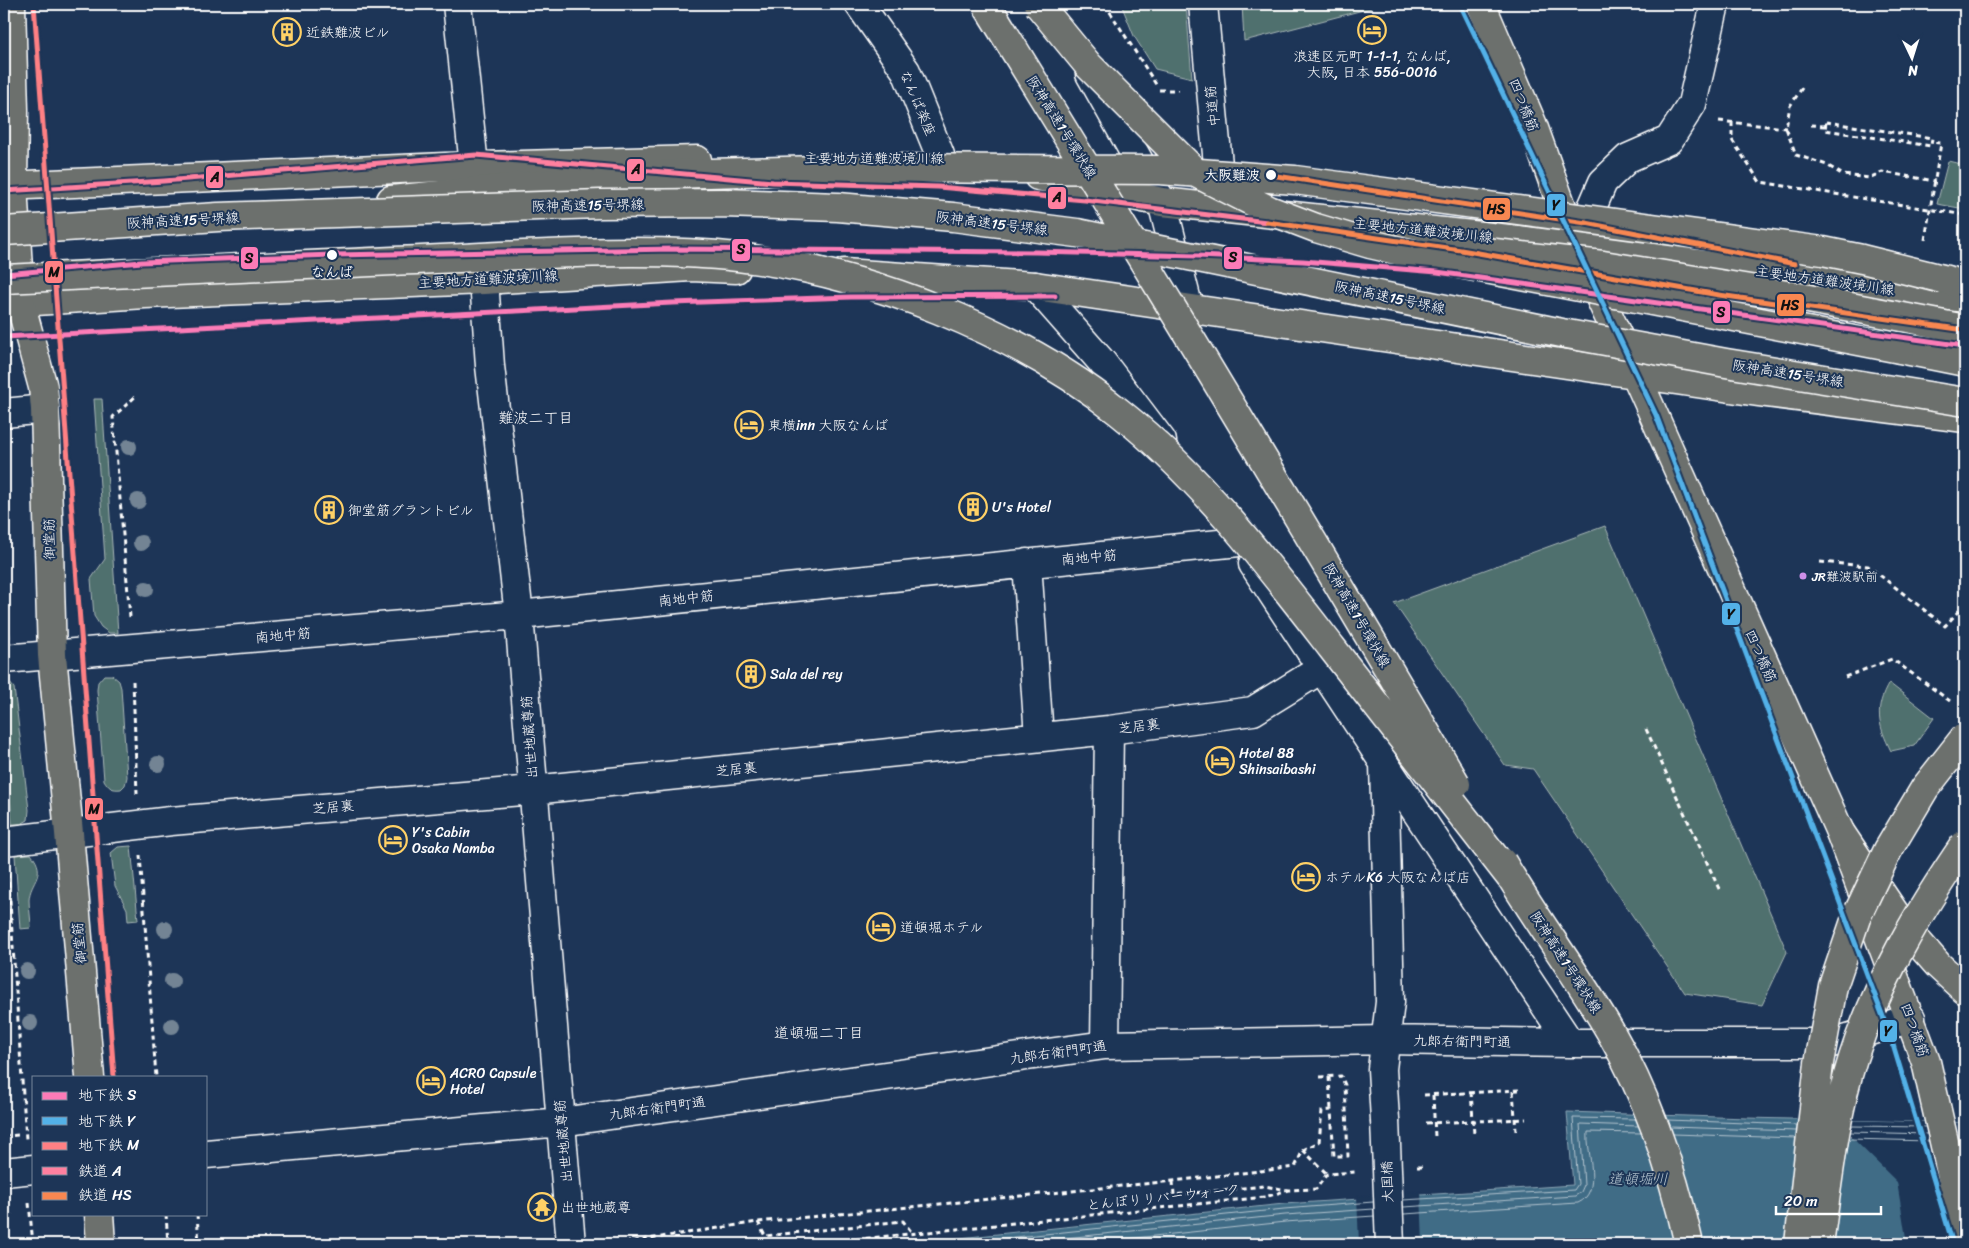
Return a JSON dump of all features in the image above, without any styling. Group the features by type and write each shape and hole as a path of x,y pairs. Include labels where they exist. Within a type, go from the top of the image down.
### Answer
{"main road":[{"name":"御堂筋","path":"11,4 14,110 9,185 12,303 42,387 45,409 52,655 70,833 90,1076"},
{"name":"阪神高速1号環状線","path":"986,4 1148,266 1329,566 1511,878 1611,1032 1663,1150 1689,1244"},
{"path":"1038,4 1089,66 1196,173 1268,210 1316,228 1370,244 1449,262 1965,362"},
{"name":"四つ橋筋","path":"1481,4 1532,123 1576,246 1635,373 1840,832 1926,1062 1965,1234"},
{"name":"主要地方道難波境川線","path":"9,185 474,166 940,155 1162,202 1576,246 1965,298"},
{"path":"218,218 567,182 676,174 890,168 1160,170 1295,180 1823,252 1870,261 1965,285"},
{"name":"阪神高速15号堺線","path":"4,231 218,218 601,204 724,203 838,207 953,217 1076,233 1562,333 1726,363 1965,402"},
{"path":"1316,228 1366,238 1603,264 1793,296 1965,328"},
{"path":"4,280 537,254 669,252 735,256 806,268 872,286 948,313 1014,344 1071,378 1118,411 1160,448 1251,545 1511,878"},
{"name":"主要地方道難波境川線","path":"12,303 145,294 484,280 691,267 871,274 1035,286 1758,392 1965,418"},
{"path":"1799,1244 1819,1063 1833,986 1857,915 1888,850 1925,788 1965,737"},
{"path":"1840,832 1902,924 1938,965 1965,990"},
{"path":"1819,1244 1840,1108 1853,1059 1872,1006 1898,950 1965,844"},
{"path":"99,1216 101,1244"}],"street":[{"path":"457,4 474,166"},
{"name":"なんば楽座","path":"859,4 906,71 940,155"},
{"path":"1043,4 1097,85 1162,202 1189,309"},
{"name":"中道筋","path":"1203,4 1222,209"},
{"path":"1576,246 1603,182 1628,158 1669,140 1692,104 1715,4"},
{"name":"出世地蔵尊筋","path":"484,280 490,366 519,615 568,1196 559,1242"},
{"path":"1035,286 1102,362 1239,542 1570,1043"},
{"path":"4,412 45,409"},
{"name":"南地中筋","path":"4,659 519,615 1239,542"},
{"path":"1027,563 1038,737"},
{"name":"芝居裏","path":"5,841 138,825 533,790 1109,730 1253,711 1322,669"},
{"path":"1105,1045 1109,730"},
{"name":"大国橋","path":"1384,763 1390,1002 1382,1069 1390,1244"},
{"name":"九郎右衛門町通","path":"208,1154 561,1122 1105,1045 1385,1040 1570,1043 1832,1042 1911,1018"}],"path":[{"path":"1105,4 1160,90"},
{"path":"1802,88 1790,106 1786,128 1796,155 1827,165 1844,175 1869,178 1882,172 1935,182"},
{"path":"1153,90 1179,90"},
{"path":"1719,121 1786,128"},
{"path":"1732,122 1732,140 1760,182 1965,215"},
{"path":"1826,122 1923,136 1932,138 1931,146 1825,130 1826,126 1826,122"},
{"path":"1811,125 1826,126"},
{"path":"1925,240 1941,143 1931,142"},
{"path":"137,395 113,418 132,648 138,825 156,1076"},
{"path":"1820,562 1868,566 1945,626 1965,604"},
{"path":"1845,677 1892,659 1950,701"},
{"path":"1646,729 1720,891"},
{"path":"5,841 22,1170 33,1244"},
{"path":"1320,1077 1341,1076 1345,1085 1348,1156 1334,1156 1329,1077"},
{"path":"1424,1095 1521,1090"},
{"path":"1514,1091 1516,1131"},
{"path":"1471,1092 1474,1134"},
{"path":"1433,1094 1435,1137"},
{"name":"とんぼりリバーウォーク","path":"616,1244 758,1222 1295,1167 1303,1150 1319,1142 1322,1111 1331,1110"},
{"path":"1426,1123 1526,1119"},
{"path":"4,1136 19,1135"},
{"path":"1303,1150 1327,1174"},
{"name":"とんぼりリバーウォーク","path":"812,1244 1265,1197 1288,1190 1264,1186 1174,1195 1173,1181"},
{"path":"4,1215 13,1214"},
{"path":"166,1216 168,1244"},
{"path":"197,1216 199,1244"},
{"path":"758,1222 765,1236 902,1222 913,1234"},
{"path":"508,1244 559,1242"}],"green space":[{"path":"1121,4 1186,4 1192,78 1155,69 1134,36"},
{"path":"1242,4 1369,4 1371,8 1244,41"},
{"path":"1948,161 1965,165 1965,209 1937,204"},
{"path":"94,399 102,399 118,633 109,633 101,627 94,616 91,579 105,559"},
{"path":"1605,526 1787,952 1762,1005 1685,993 1533,769 1505,765 1394,603"},
{"path":"4,555 10,638 4,645"},
{"path":"104,675 112,675 119,681 121,688 127,777 125,785 121,789 111,788 104,780 97,690 98,682"},
{"path":"4,681 9,682 14,688 29,810 28,820 21,824 12,824 4,710"},
{"path":"1889,683 1934,718 1914,746 1891,751 1883,733 1880,717 1881,701"},
{"path":"131,846 138,920 128,921 127,909 115,886 111,853 118,847"},
{"path":"31,854 36,861 38,873 29,900 31,928 20,929 15,855"}],"water":[{"name":"道頓堀川","path":"1567,1112 1965,1123 1965,1244 902,1244 1284,1204 1573,1185"}],"pier":[{"path":"1834,1120 1965,1123 1965,1244 1907,1244 1897,1182"},
{"path":"1421,1191 1423,1244 1359,1244 1357,1196"}],"metro line":[{"name":"M","path":"34,4 114,1076"},
{"name":"Y","path":"1460,4 1656,415 1891,1038 1953,1244"},
{"name":"S","path":"4,274 142,262 333,255 674,249 1036,252 1198,256 1303,261 1437,272 1965,346"},
{"name":"S","path":"4,337 672,303 851,297 1055,296"}],"rail line":[{"name":"A","path":"4,191 164,181 476,155 773,182 938,187 1085,200 1267,222"},
{"name":"HS","path":"1270,175 1586,223 1795,264"},
{"name":"HS","path":"1267,222 1461,250 1719,295 1965,330"}],"place":[{"name":"浪速区元町 1-1-1, なんば, 大阪, 日本 556-0016","path":"1372,30"},
{"name":"近鉄難波ビル","path":"287,32"},
{"name":"大阪難波","path":"1271,175"},
{"name":"なんば","path":"332,255"},
{"name":"東横inn 大阪なんば","path":"749,425"},
{"name":"U's Hotel","path":"973,507"},
{"name":"御堂筋グラントビル","path":"329,510"},
{"name":"JR難波駅前","path":"1803,576"},
{"name":"Sala del rey","path":"751,674"},
{"name":"Hotel 88 Shinsaibashi","path":"1220,761"},
{"name":"Y's Cabin Osaka Namba","path":"393,840"},
{"name":"ホテルK6 大阪なんば店","path":"1306,877"},
{"name":"道頓堀ホテル","path":"881,927"},
{"name":"ACRO Capsule Hotel","path":"431,1081"},
{"name":"出世地蔵尊","path":"542,1207"}],"district":[{"name":"難波二丁目","path":"536,418"},
{"name":"道頓堀二丁目","path":"819,1033"}]}
